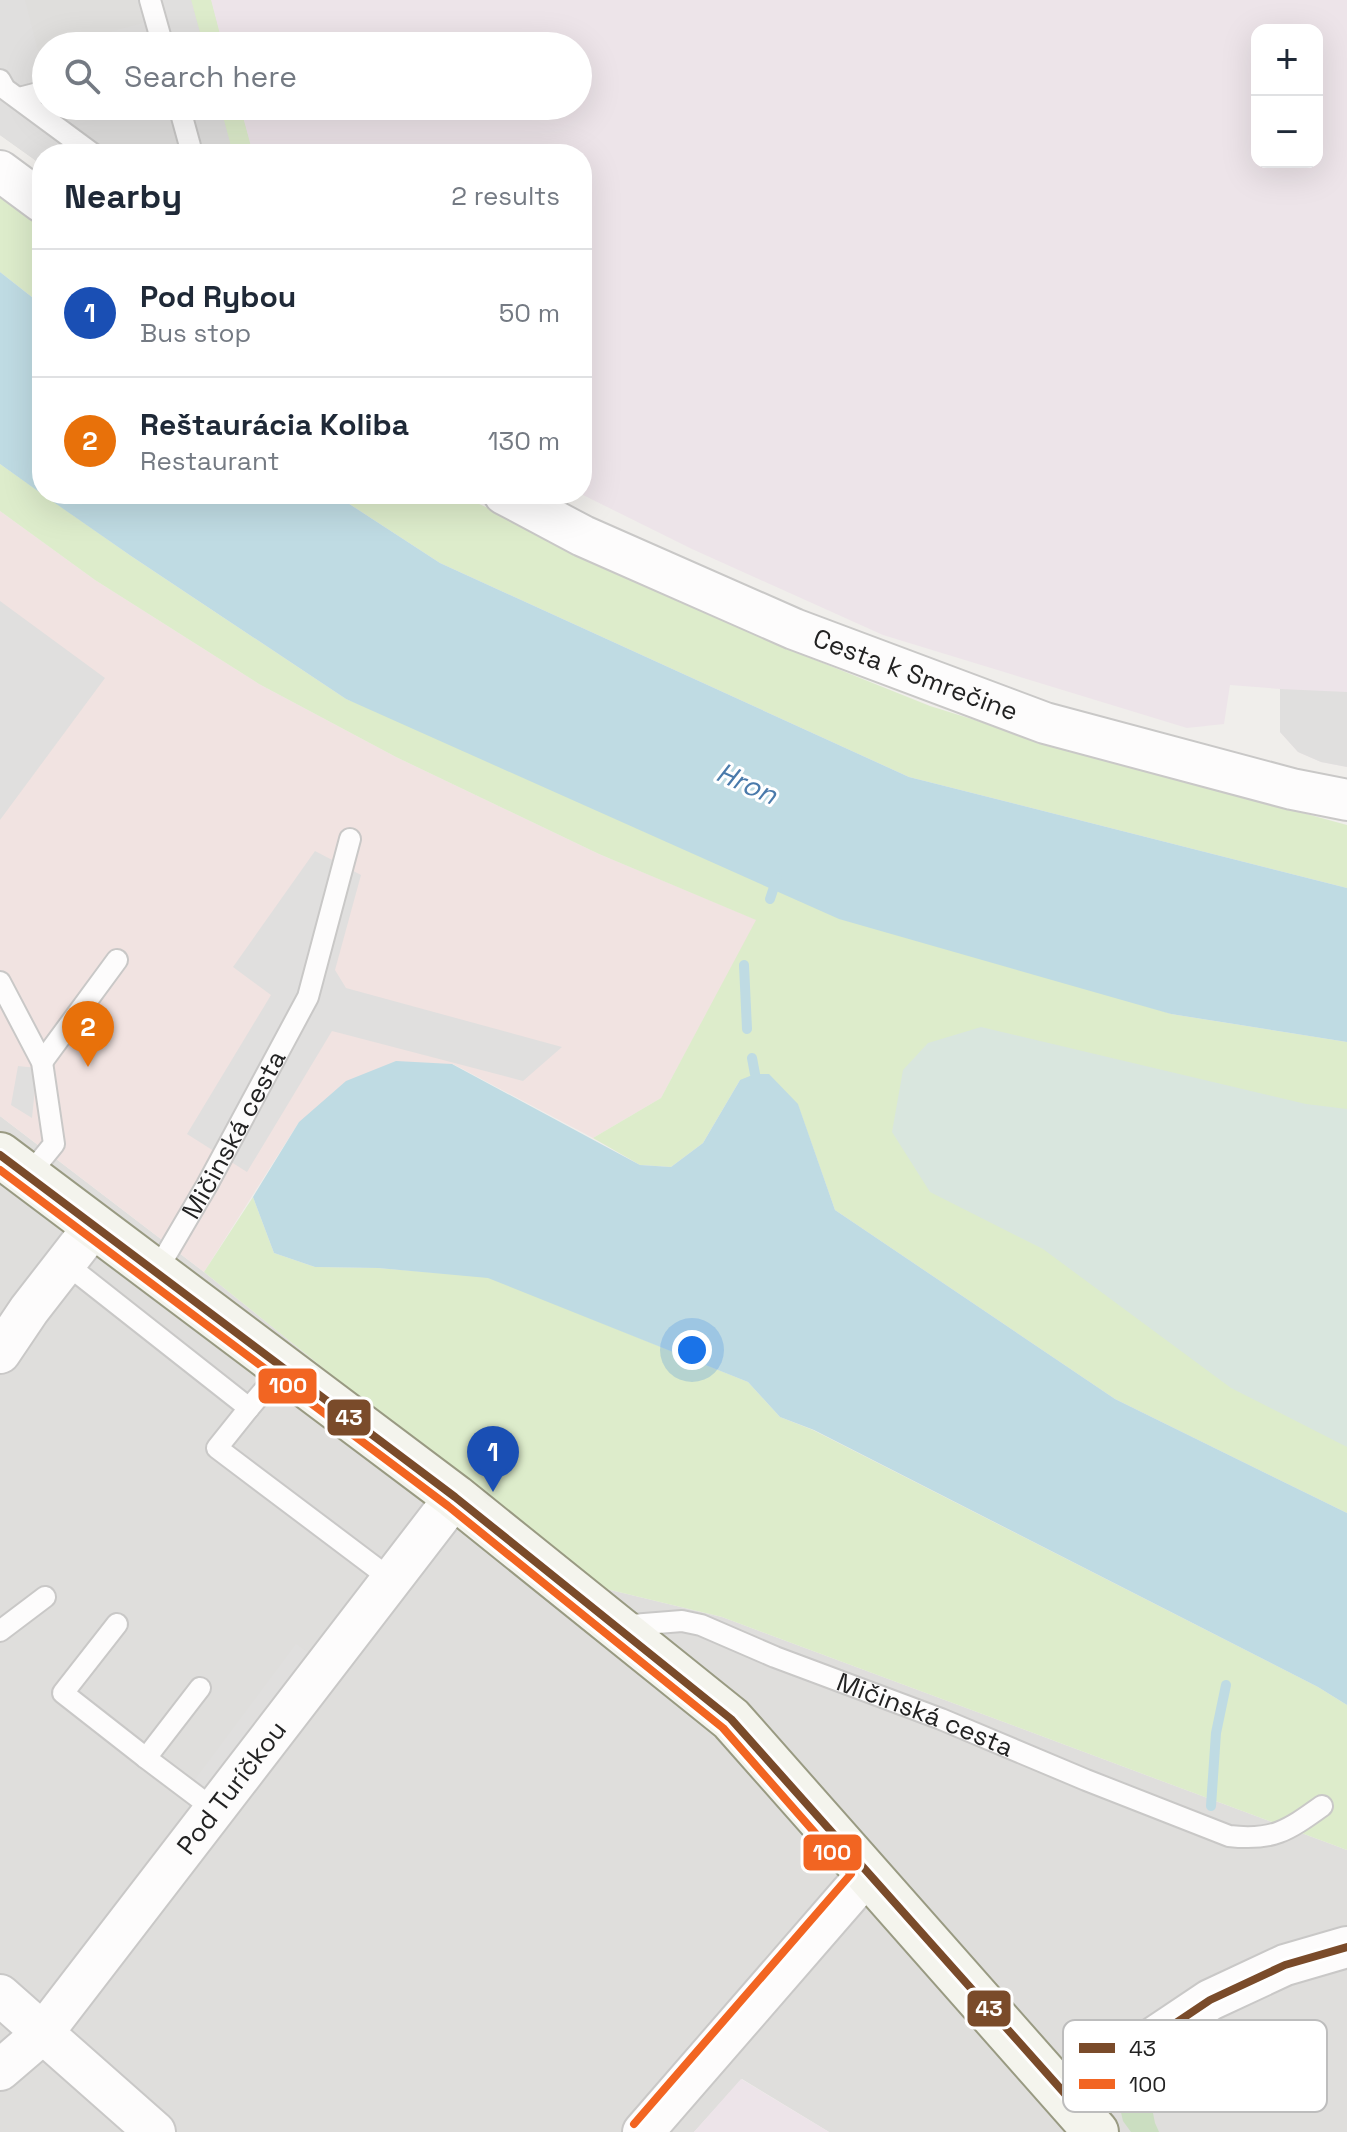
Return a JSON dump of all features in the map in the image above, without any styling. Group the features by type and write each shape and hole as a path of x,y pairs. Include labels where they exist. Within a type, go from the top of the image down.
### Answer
{"street":[{"path":"0,171 32,195"},
{"name":"Cesta k Smrečine","path":"523,504 583,536 794,629 1045,723 1292,789 1347,800"},
{"path":"14,1166 455,1497 731,1719 1063,2092"},
{"path":"0,1353 95,1225"},
{"name":"Pod Turíčkou","path":"0,2070 42,2034 455,1497"},
{"path":"650,2130 867,1874"},
{"path":"1180,2020 1210,2000 1285,1965 1347,1947"},
{"path":"0,1995 155,2132"},
{"path":"1080,2112 1096,2132"}],"lane":[{"path":"150,0 159,32"},
{"path":"0,80 5,89 32,108"},
{"path":"19,98 32,95"},
{"path":"48,120 80,144"},
{"path":"183,120 189,144"},
{"name":"Mičinská cesta","path":"156,1272 207,1185 308,997 350,839"},
{"path":"42,1062 117,960"},
{"path":"0,982 42,1062 54,1144 14,1166"},
{"path":"65,1263 249,1408"},
{"path":"283,1368 217,1448 392,1580"},
{"path":"0,1631 45,1597"},
{"name":"Mičinská cesta","path":"615,1626 682,1621 701,1625 789,1663 941,1719 1229,1836 1252,1839 1286,1832 1322,1806"},
{"path":"117,1624 63,1693 215,1810"},
{"path":"146,1758 200,1688"}],"shaded area":[{"path":"0,0 211,0 219,32 32,32 32,120 244,120 250,144 32,144 32,158 0,135"},
{"path":"0,0 25,0 33,32 32,120 224,120 230,144 32,144 32,158 0,135"},
{"path":"137,0 191,0 199,32 109,32 143,23"},
{"path":"211,0 1347,0 1347,767 1321,762 1298,752 1280,732 1280,689 1230,685 1224,724 1187,728 883,635 692,549 592,499 592,144 250,144 244,120 592,120 592,32 219,32"},
{"path":"0,511 95,580 259,684 396,757 599,854 757,920 661,1098 593,1138 453,1064 299,1122 204,1272 0,1116"},
{"path":"0,601 105,678 0,820"},
{"path":"1280,689 1347,692 1347,767 1321,762 1298,752 1280,732"},
{"path":"315,851 361,875 335,970 346,988 562,1047 523,1081 332,1031 247,1172 187,1134 271,995 233,967"},
{"path":"981,1027 1306,1104 1347,1109 1347,1447 1231,1388 1043,1249 930,1192 892,1132 903,1070 928,1043"},
{"path":"18,1066 37,1068 32,1118 11,1105"},
{"path":"0,1116 204,1272 594,1586 722,1617 1347,1850 1347,2132 829,2132 742,2079 694,2132 0,2132"},
{"path":"296,1644 314,1657 212,1794 194,1781"},
{"path":"741,2079 829,2132 694,2132"}],"green space":[{"path":"191,0 211,0 219,32 200,32"},
{"path":"224,120 244,120 250,144 230,144"},
{"path":"0,194 32,218 32,297 0,272"},
{"path":"0,464 32,486 32,504 57,504 346,699 1171,1014 1347,1042 1347,1513 1115,1399 835,1210 798,1105 740,1080 703,1143 671,1167 640,1165 593,1138 661,1098 756,920 599,854 396,757 259,684 95,580 0,511"},
{"path":"349,504 479,504 788,649 930,706 1071,750 1347,825 1347,888 909,777 440,563"},
{"path":"253,1197 274,1253 315,1267 378,1268 488,1277 748,1382 780,1417 813,1430 1318,1687 1347,1705 1347,1850 722,1617 594,1586 204,1272"},
{"path":"1121,2112 1153,2112 1159,2132 1131,2132"}],"water":[{"path":"0,272 32,297 32,487 0,464"},
{"name":"Hron","path":"56,504 349,504 440,563 909,777 1347,888 1347,1042 1171,1014 839,919 346,699"},
{"path":"396,1061 452,1064 640,1165 671,1167 703,1143 740,1080 755,1074 769,1074 798,1104 835,1210 1115,1399 1347,1513 1347,1705 1318,1687 814,1430 780,1417 748,1382 488,1278 378,1268 315,1267 274,1253 253,1197 299,1122 346,1081"}],"waterway":[{"path":"770,899 777,878"},
{"path":"744,965 747,1029"},
{"path":"752,1058 755,1074"},
{"path":"1211,1806 1216,1733 1226,1685"}],"transit line":[{"name":"43","path":"0,1155 455,1497 731,1719 1063,2092"},
{"name":"100","path":"0,1170 448,1506 723,1728 851,1874 634,2124"},
{"name":"43","path":"1180,2020 1210,2000 1285,1965 1347,1947"}],"place":[{"name":"Reštaurácia Koliba","path":"88,1067"},
{"name":"Pod Rybou","path":"493,1492"}]}
